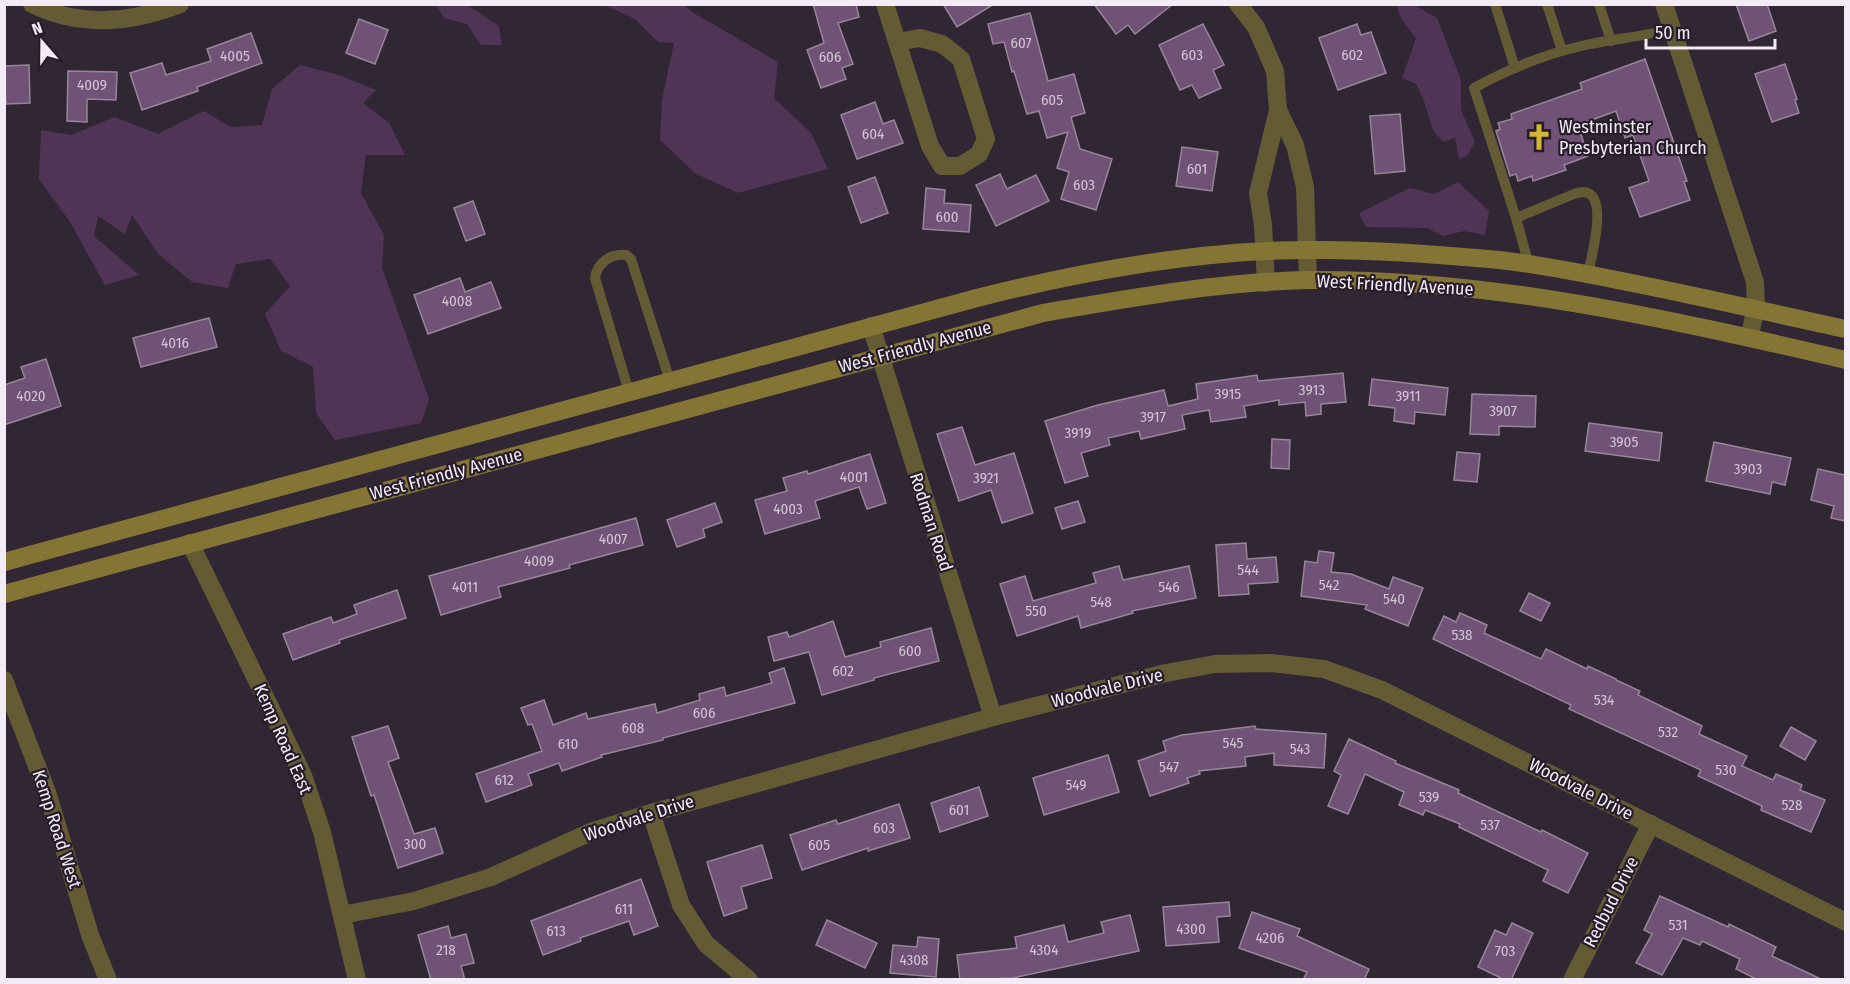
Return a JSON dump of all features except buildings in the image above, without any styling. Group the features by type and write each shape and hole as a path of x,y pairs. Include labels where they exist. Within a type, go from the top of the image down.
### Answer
{"main road":[{"name":"West Friendly Avenue","path":"4,562 1036,283 1187,258 1307,250 1374,251 1500,260 1588,274 1756,308 1845,329"},
{"name":"West Friendly Avenue","path":"4,594 1042,313 1182,290 1308,280 1496,291 1638,314 1845,360"}],"street":[{"path":"32,4 49,13 93,21 150,16 180,4"},
{"path":"885,4 897,42 930,146 942,166 960,166 979,154 986,139 961,59 942,44 920,38 897,42"},
{"path":"1238,4 1256,27 1275,71 1278,110 1258,193 1266,283"},
{"path":"1664,4 1755,282 1756,308 1749,338"},
{"path":"1278,110 1295,145 1305,187 1308,280"},
{"name":"Rodman Road","path":"871,326 993,717"},
{"name":"Kemp Road East","path":"190,543 303,776 322,832 357,980"},
{"name":"Woodvale Drive","path":"342,915 414,901 491,878 593,831 993,717 1166,673 1215,664 1271,663 1324,669 1382,690 1845,922"},
{"name":"Kemp Road West","path":"4,680 48,795 90,935 108,980"},
{"path":"651,813 681,905 706,944 748,980"},
{"name":"Redbud Drive","path":"1572,980 1651,824"}],"lane":[{"path":"1495,4 1515,68"},
{"path":"1547,4 1562,51"},
{"path":"1599,4 1611,41"},
{"path":"1529,265 1474,88 1515,68 1562,51 1672,29"},
{"path":"1516,218 1579,192 1592,196 1597,203 1598,215 1588,274"},
{"path":"629,393 595,278 596,270 600,265 614,256 626,255 631,259 670,381"}],"shaded area":[{"path":"436,5 467,5 499,26 502,45 481,45 467,24 444,18"},
{"path":"604,5 684,5 692,12 778,62 774,98 811,133 828,169 738,193 696,174 660,140 662,100 674,43 658,42 635,19"},
{"path":"1397,5 1417,5 1437,18 1461,80 1461,110 1475,142 1467,156 1459,159 1455,138 1443,142 1433,130 1416,84 1402,78 1416,38 1401,18"},
{"path":"300,65 339,75 376,90 363,103 389,123 405,155 366,155 361,193 384,235 382,268 429,399 421,423 335,440 316,413 313,367 281,351 265,314 290,286 270,259 236,264 228,288 192,282 158,254 132,215 125,234 98,216 94,236 139,275 105,285 70,222 39,179 41,130 71,135 115,117 158,134 204,111 231,127 262,125 272,89"},
{"path":"1458,182 1489,211 1485,235 1464,231 1443,236 1427,228 1366,227 1359,213 1410,188 1434,194"}],"place":[{"name":"Westminster Presbyterian Church","path":"1539,137"}]}
